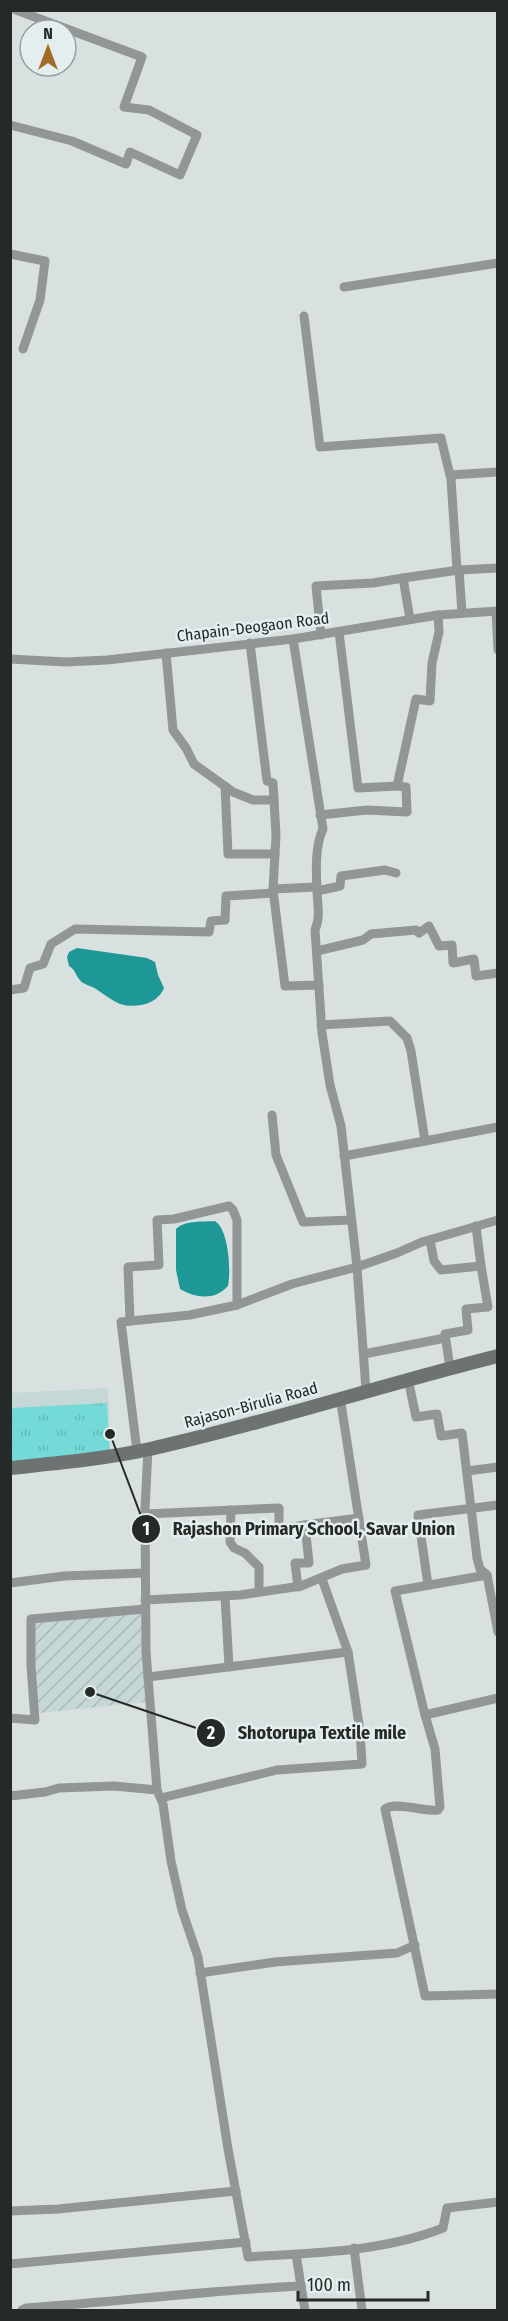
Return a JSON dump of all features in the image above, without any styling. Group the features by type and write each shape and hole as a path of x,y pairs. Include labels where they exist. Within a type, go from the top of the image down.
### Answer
{"street":[{"path":"10,125 72,141 126,164 130,152 180,175 197,135 149,110 124,107 142,57 16,10"},
{"path":"10,254 45,261 40,300 23,349"},
{"path":"344,287 498,263"},
{"path":"304,316 320,447 441,438 450,475 462,613"},
{"path":"450,475 498,472"},
{"path":"321,635 316,586 373,583 458,570 498,568"},
{"path":"403,578 410,619"},
{"path":"497,611 498,650"},
{"name":"Chapain-Deogaon Road","path":"10,659 66,662 107,660 293,639 438,615 497,611"},
{"path":"397,786 416,699 430,701 432,663 439,632 438,615"},
{"path":"320,815 368,810 407,812 406,787 358,788 339,632"},
{"path":"293,639 323,829 318,839 319,922 315,930 321,1024 330,1084 341,1126 357,1267 366,1390"},
{"path":"250,643 267,781 273,783 274,891 285,986 319,986"},
{"path":"166,652 173,730 194,764 225,786 253,801 274,801"},
{"path":"225,786 228,854 275,854"},
{"path":"10,990 24,988 30,968 43,964 51,944 75,929 209,932 211,921 225,920 226,896 340,886 341,876 385,870 396,873"},
{"path":"317,951 363,940 370,934 416,930 419,933 429,926 439,946 452,945 453,963 474,959 476,976 498,973"},
{"path":"321,1024 390,1022 407,1038 425,1141"},
{"path":"272,1115 276,1155 303,1222 351,1220"},
{"path":"344,1156 498,1127"},
{"path":"130,1321 128,1267 159,1264 157,1220 174,1219 229,1206 237,1220 237,1305"},
{"path":"498,1220 430,1240 357,1267 292,1284 237,1305 190,1315 121,1322 142,1450 148,1677 159,1794 182,1910 198,1957 228,2149 248,2257 354,2248 423,2236 443,2228 447,2208 498,2202"},
{"path":"450,1368 445,1334 468,1330 466,1309 488,1307 476,1226"},
{"path":"430,1240 434,1261 441,1270 481,1266"},
{"path":"364,1354 446,1338"},
{"name":"Rajason-Birulia Road","path":"10,1468 67,1463 142,1450 215,1433 340,1397 498,1356"},
{"path":"408,1379 416,1417 437,1414 441,1436 462,1433 477,1558 480,1569 487,1575 498,1632"},
{"path":"10,1718 35,1720 31,1666 31,1619 298,1587 342,1569 366,1565 340,1397"},
{"path":"467,1471 498,1467"},
{"path":"428,1585 418,1515 471,1506 498,1505"},
{"path":"145,1514 279,1508 279,1529 359,1518"},
{"path":"231,1510 230,1542 234,1548 245,1553 259,1568 259,1592"},
{"path":"298,1587 295,1563 309,1563 305,1526"},
{"path":"10,1583 64,1576 145,1573"},
{"path":"487,1575 395,1591 435,1749 440,1807 432,1811 393,1805 385,1809 425,1996 498,1994"},
{"path":"10,1796 59,1788 114,1786 159,1794 277,1770 362,1764 360,1731 348,1652 322,1579"},
{"path":"225,1596 229,1667"},
{"path":"148,1677 348,1652"},
{"path":"425,1715 498,1698"},
{"path":"200,1973 275,1962 397,1953 415,1945"},
{"path":"10,2211 58,2209 155,2197 236,2191"},
{"path":"10,2264 246,2242"},
{"path":"354,2248 362,2310"},
{"path":"296,2254 305,2310"},
{"path":"22,2310 26,2308 91,2307 232,2288 301,2286"}],"shaded area":[{"path":"77,948 147,958 155,962 164,988 157,998 146,1004 133,1006 120,1004 78,978 69,966 67,957 69,952"},
{"path":"215,1221 220,1226 226,1242 229,1261 228,1286 211,1296 198,1296 180,1289 176,1270 176,1229 189,1223"},
{"path":"108,1388 111,1460 92,1462 107,1403 11,1408 10,1393"},
{"path":"143,1613 147,1702 39,1713 32,1622"}],"green space":[{"path":"107,1403 110,1459 11,1464 11,1408"}],"place":[{"name":"Rajashon Primary School, Savar Union","path":"110,1434"},
{"name":"Shotorupa Textile mile","path":"90,1692"}]}
